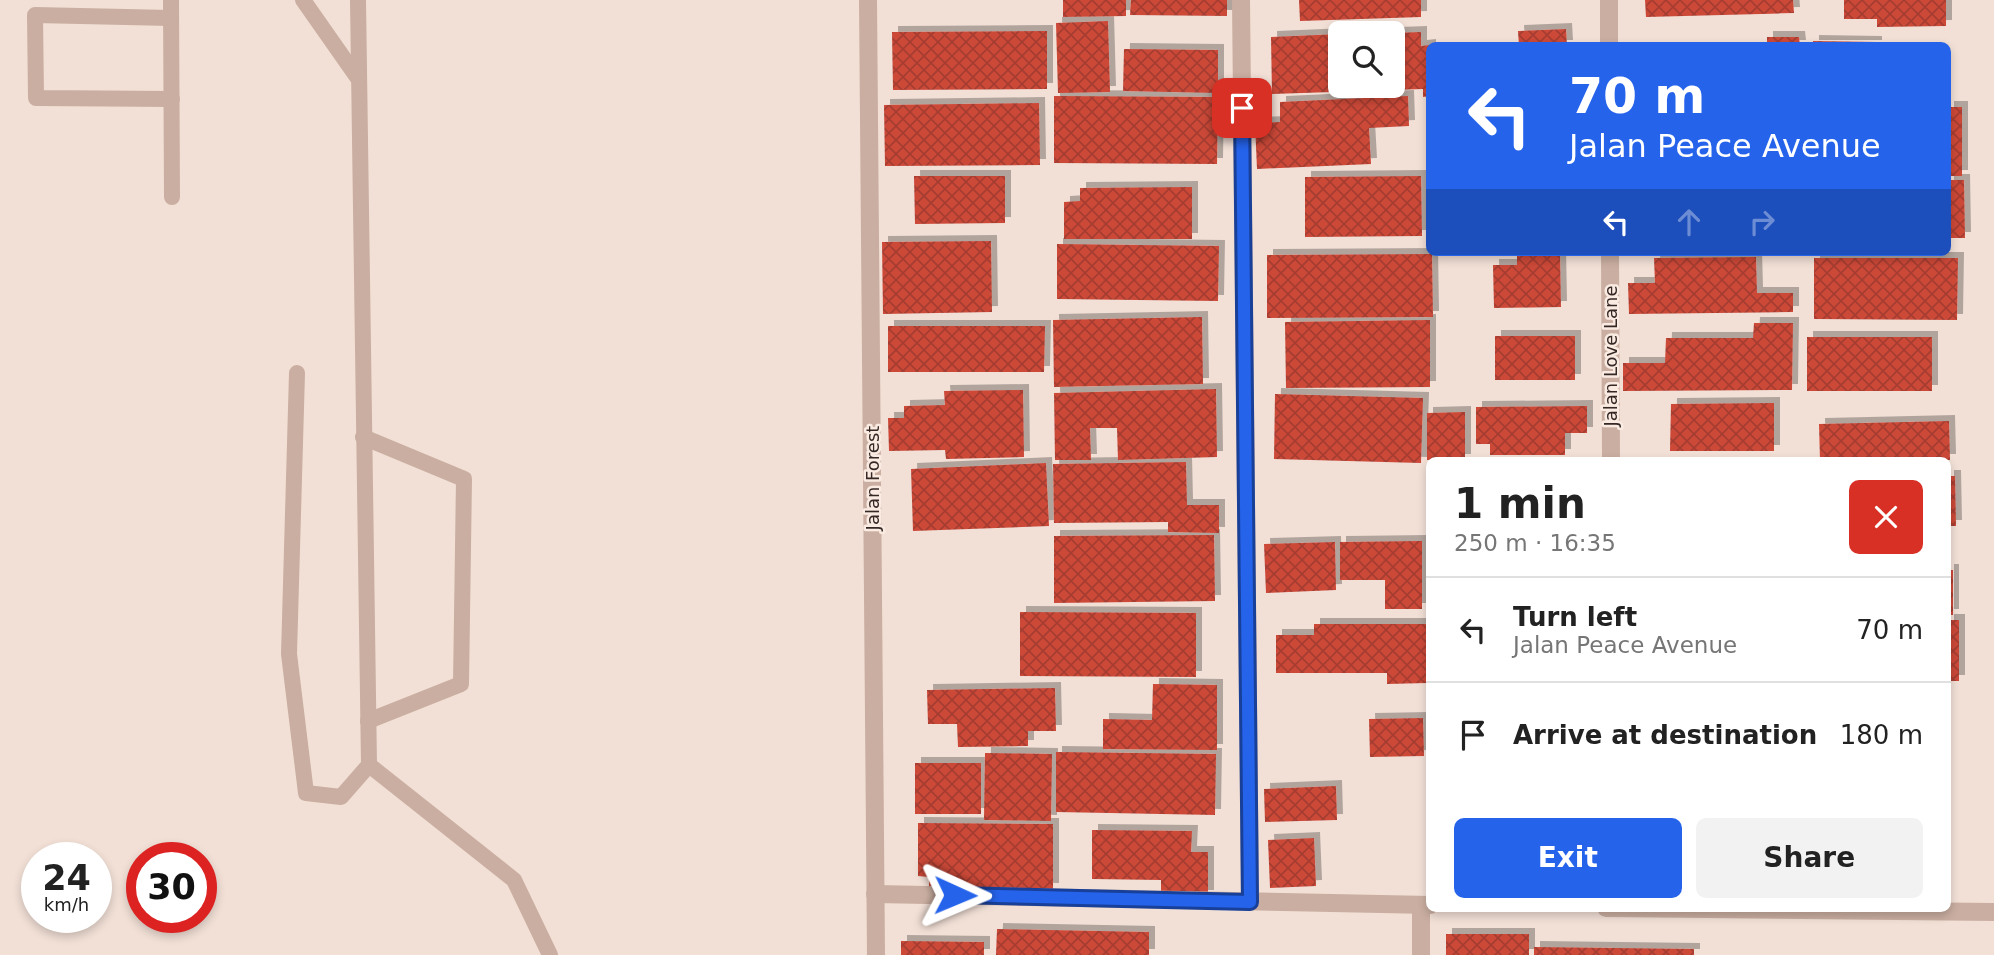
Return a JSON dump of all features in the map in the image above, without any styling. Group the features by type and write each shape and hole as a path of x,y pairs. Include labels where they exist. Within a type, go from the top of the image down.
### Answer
{"street":[{"name":"Jalan Forest","path":"868,0 876,955"},
{"path":"1241,0 1250,902"},
{"path":"1609,0 1609,42"},
{"name":"Jalan Love Lane","path":"1610,256 1611,457"},
{"path":"875,894 1425,905 1421,955"},
{"path":"1951,912 1994,912"}],"lane":[{"path":"171,0 172,197"},
{"path":"303,0 357,77"},
{"path":"297,373 289,654 306,793 341,797 369,765 357,77 358,0"},
{"path":"171,18 35,15 36,98 172,99"},
{"path":"363,437 464,478 461,684 368,721"},
{"path":"369,765 514,880 550,955"}],"building":[{"path":"1063,0 1126,0 1126,16 1063,17"},
{"path":"1131,0 1227,0 1227,16 1130,15"},
{"path":"1299,0 1421,0 1421,17 1300,21"},
{"path":"1645,0 1793,0 1794,13 1646,17"},
{"path":"1844,0 1946,0 1946,26 1877,27 1877,19 1844,19"},
{"path":"1108,21 1110,92 1058,93 1056,23"},
{"path":"1566,29 1567,42 1519,42 1518,31"},
{"path":"1047,31 1047,89 893,90 892,32"},
{"path":"1421,32 1421,46 1426,45 1426,97 1423,97 1423,89 1405,90 1405,33"},
{"path":"1328,35 1328,92 1272,94 1271,37"},
{"path":"1767,37 1799,37 1800,42 1767,42"},
{"path":"1813,41 1876,42 1813,42"},
{"path":"1124,49 1218,50 1218,93 1123,91"},
{"path":"1054,96 1218,97 1217,164 1054,163"},
{"path":"1408,96 1409,126 1369,128 1371,164 1257,169 1255,123 1280,122 1280,102"},
{"path":"1039,103 1040,165 885,166 884,105"},
{"path":"1951,107 1962,107 1962,176 1951,176"},
{"path":"914,176 1005,176 1005,223 915,224"},
{"path":"1421,176 1422,236 1305,237 1305,177"},
{"path":"1951,180 1964,180 1965,238 1951,238"},
{"path":"1192,187 1192,239 1064,239 1064,202 1080,201 1080,188"},
{"path":"991,241 992,312 883,314 882,242"},
{"path":"1057,244 1219,246 1218,301 1057,299"},
{"path":"1267,255 1432,256 1433,317 1267,318"},
{"path":"1517,256 1560,256 1561,307 1494,308 1493,265 1517,265"},
{"path":"1756,257 1757,293 1793,293 1793,312 1629,314 1628,283 1655,283 1654,258"},
{"path":"1814,258 1958,258 1957,320 1814,319"},
{"path":"1202,317 1203,384 1054,387 1053,320"},
{"path":"1430,320 1430,387 1286,388 1285,322"},
{"path":"1754,323 1793,323 1792,390 1623,391 1623,363 1665,363 1666,338 1753,338"},
{"path":"888,326 1045,326 1044,372 888,372"},
{"path":"1495,336 1575,336 1575,380 1495,380"},
{"path":"1807,337 1932,337 1932,391 1807,391"},
{"path":"1216,389 1217,457 1118,460 1117,428 1090,428 1091,460 1055,460 1054,393"},
{"path":"1023,390 1024,457 946,459 945,450 889,451 888,418 904,418 904,406 945,405 944,391"},
{"path":"1275,394 1423,398 1421,463 1274,459"},
{"path":"1774,403 1774,451 1670,451 1671,404"},
{"path":"1587,406 1587,433 1565,433 1565,455 1490,455 1490,444 1476,444 1476,407"},
{"path":"1465,412 1465,457 1427,457 1427,413"},
{"path":"1949,421 1950,457 1820,457 1819,424"},
{"path":"1186,462 1187,505 1219,505 1219,533 1168,532 1168,522 1054,523 1053,464"},
{"path":"1046,463 1049,526 913,531 911,469"},
{"path":"1951,476 1955,476 1956,526 1951,526"},
{"path":"1214,535 1215,601 1054,603 1054,536"},
{"path":"1422,541 1422,609 1385,609 1385,580 1340,580 1340,542"},
{"path":"1335,542 1336,590 1266,593 1264,544"},
{"path":"1951,570 1953,570 1951,615"},
{"path":"1020,612 1196,613 1196,677 1020,676"},
{"path":"1951,620 1959,620 1959,681 1951,681"},
{"path":"1314,624 1426,624 1426,683 1387,684 1387,673 1276,673 1276,635 1314,635"},
{"path":"1153,684 1217,685 1217,750 1103,749 1103,719 1152,720"},
{"path":"1055,688 1056,731 1028,731 1028,746 958,747 957,724 928,724 927,690"},
{"path":"1423,718 1424,756 1370,757 1369,719"},
{"path":"1056,752 1216,754 1215,815 1056,812"},
{"path":"985,753 1052,754 1051,821 984,820"},
{"path":"915,763 981,763 981,814 915,814"},
{"path":"1336,786 1337,820 1265,822 1264,789"},
{"path":"918,823 1053,824 1053,889 929,887 929,877 918,876"},
{"path":"1092,830 1192,831 1191,852 1208,852 1208,896 1161,896 1161,880 1092,879"},
{"path":"1314,838 1316,886 1270,888 1268,840"},
{"path":"997,929 1149,932 1149,955 996,955"},
{"path":"1446,934 1529,934 1529,955 1446,955"},
{"path":"901,941 984,942 984,955 901,955"},
{"path":"1534,947 1694,949 1694,955 1534,955"}],"route":[{"path":"955,895 1250,902 1242,108"}]}
